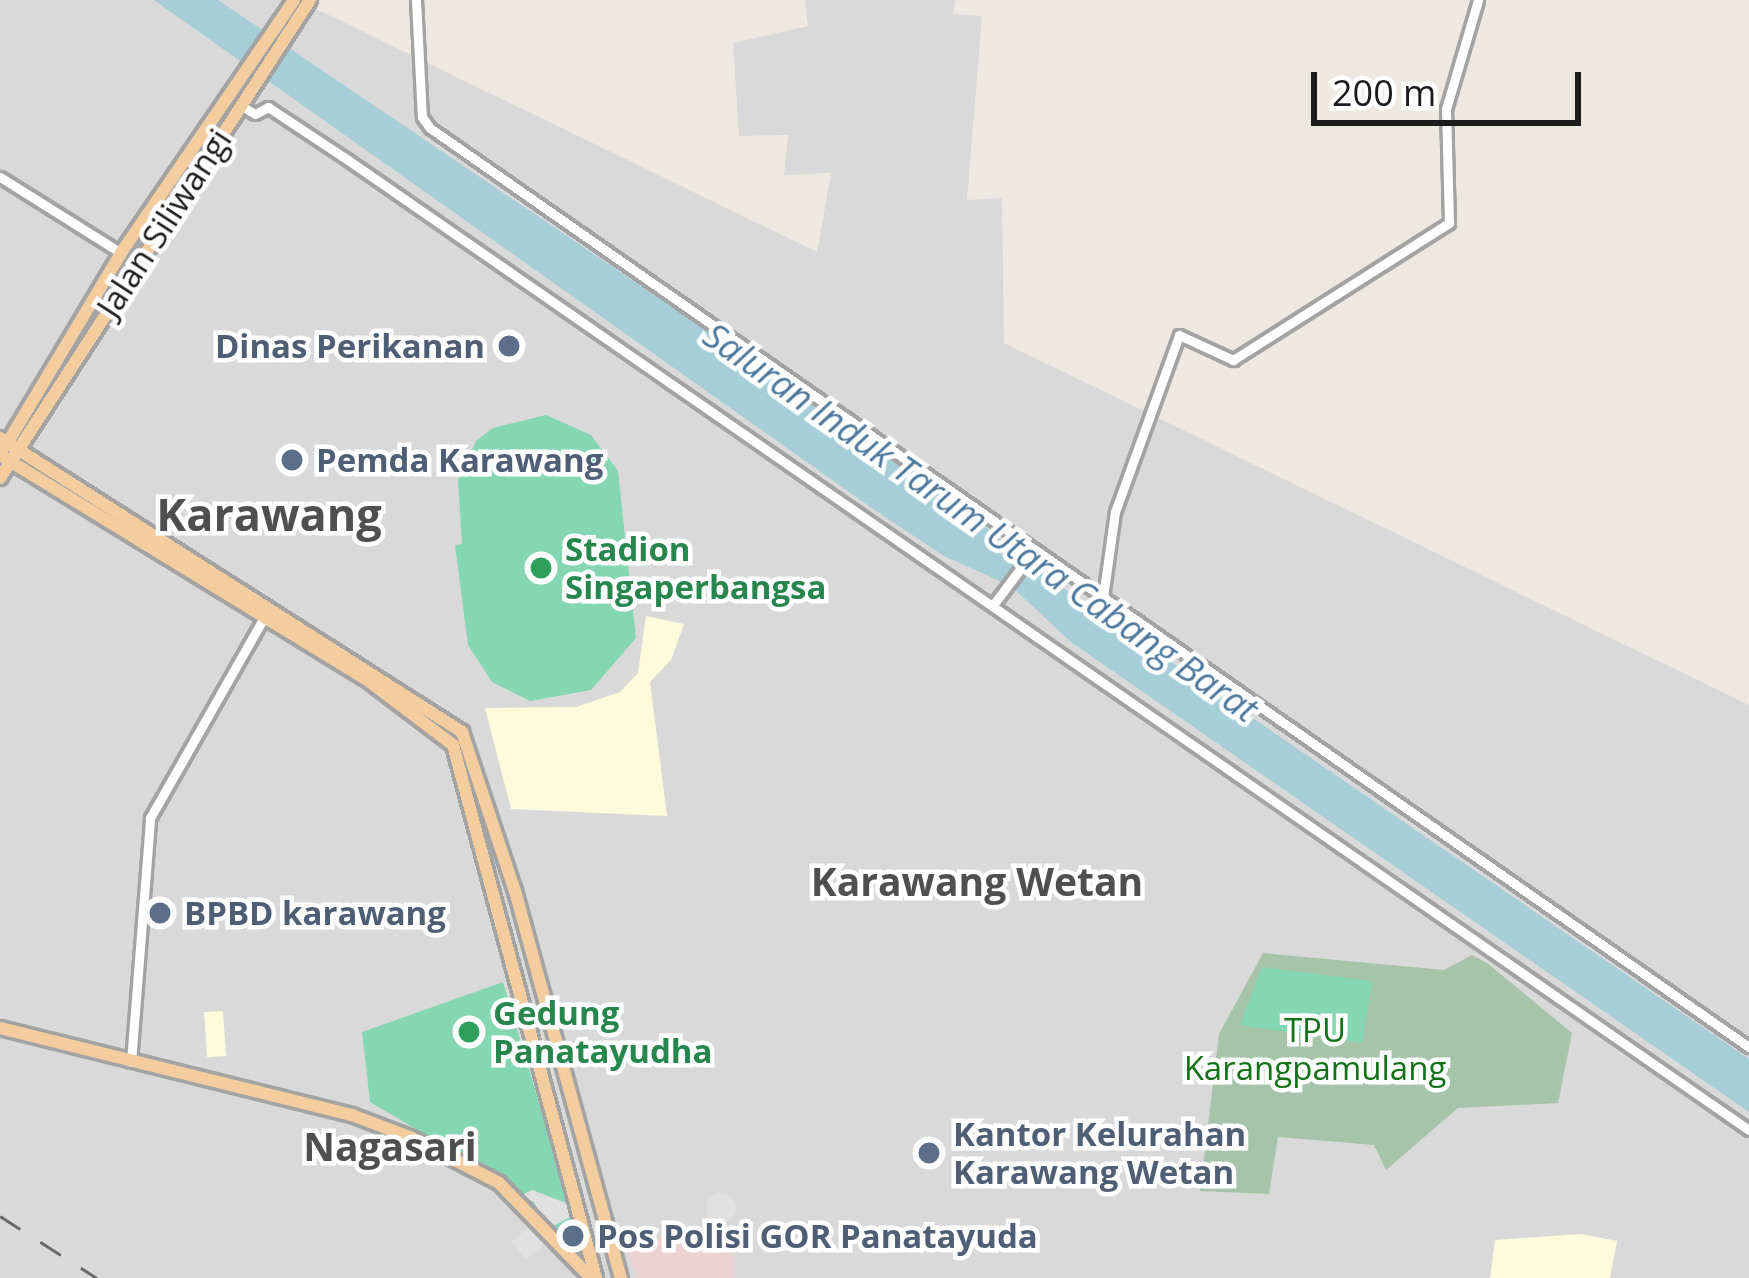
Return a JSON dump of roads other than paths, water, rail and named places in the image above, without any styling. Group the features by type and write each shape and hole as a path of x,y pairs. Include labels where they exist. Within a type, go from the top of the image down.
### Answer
{"main road":[{"name":"Jalan Siliwangi","path":"6,452 82,351 203,168 254,84 294,0"},
{"name":"Jalan Siliwangi","path":"6,452 121,253 240,76 310,0"},
{"path":"187,157 203,168"},
{"path":"65,343 82,351"},
{"path":"0,478 6,452 462,732 515,891 621,1278"},
{"path":"241,596 264,617 453,745 594,1278"},
{"path":"495,895 515,891"},
{"path":"0,1028 352,1115 445,1153 499,1183 594,1278"}],"street":[{"path":"416,0 425,124 1031,554 1103,597 1749,1048"},
{"path":"1103,597 1115,512 1179,335 1233,359 1450,223 1446,109 1478,0"},
{"path":"240,105 255,114 268,107 1749,1130"},
{"path":"0,177 121,253"},
{"path":"993,605 1031,554"},
{"path":"131,1062 150,818 264,617"}],"water":[{"path":"154,0 218,0 947,493 1027,563 1749,1059 1749,1112 1071,642 1011,586 944,556 876,511"}],"railway":[{"path":"0,1216 97,1278"}],"place":[{"name":"Dinas Perikanan","path":"509,346"},
{"name":"Pemda Karawang","path":"292,460"},
{"name":"Stadion Singaperbangsa","path":"541,568"},
{"name":"BPBD karawang","path":"160,913"},
{"name":"Gedung Panatayudha","path":"469,1032"},
{"name":"Kantor Kelurahan Karawang Wetan","path":"929,1153"},
{"name":"Pos Polisi GOR Panatayuda","path":"573,1236"}],"district":[{"name":"Karawang","path":"269,514"},
{"name":"Karawang Wetan","path":"977,881"},
{"name":"Nagasari","path":"390,1146"}],"water label":[{"name":"Saluran Induk Tarum Utara Cabang Barat","path":"981,522"}],"park label":[{"name":"TPU Karangpamulang","path":"1315,1049"}]}
